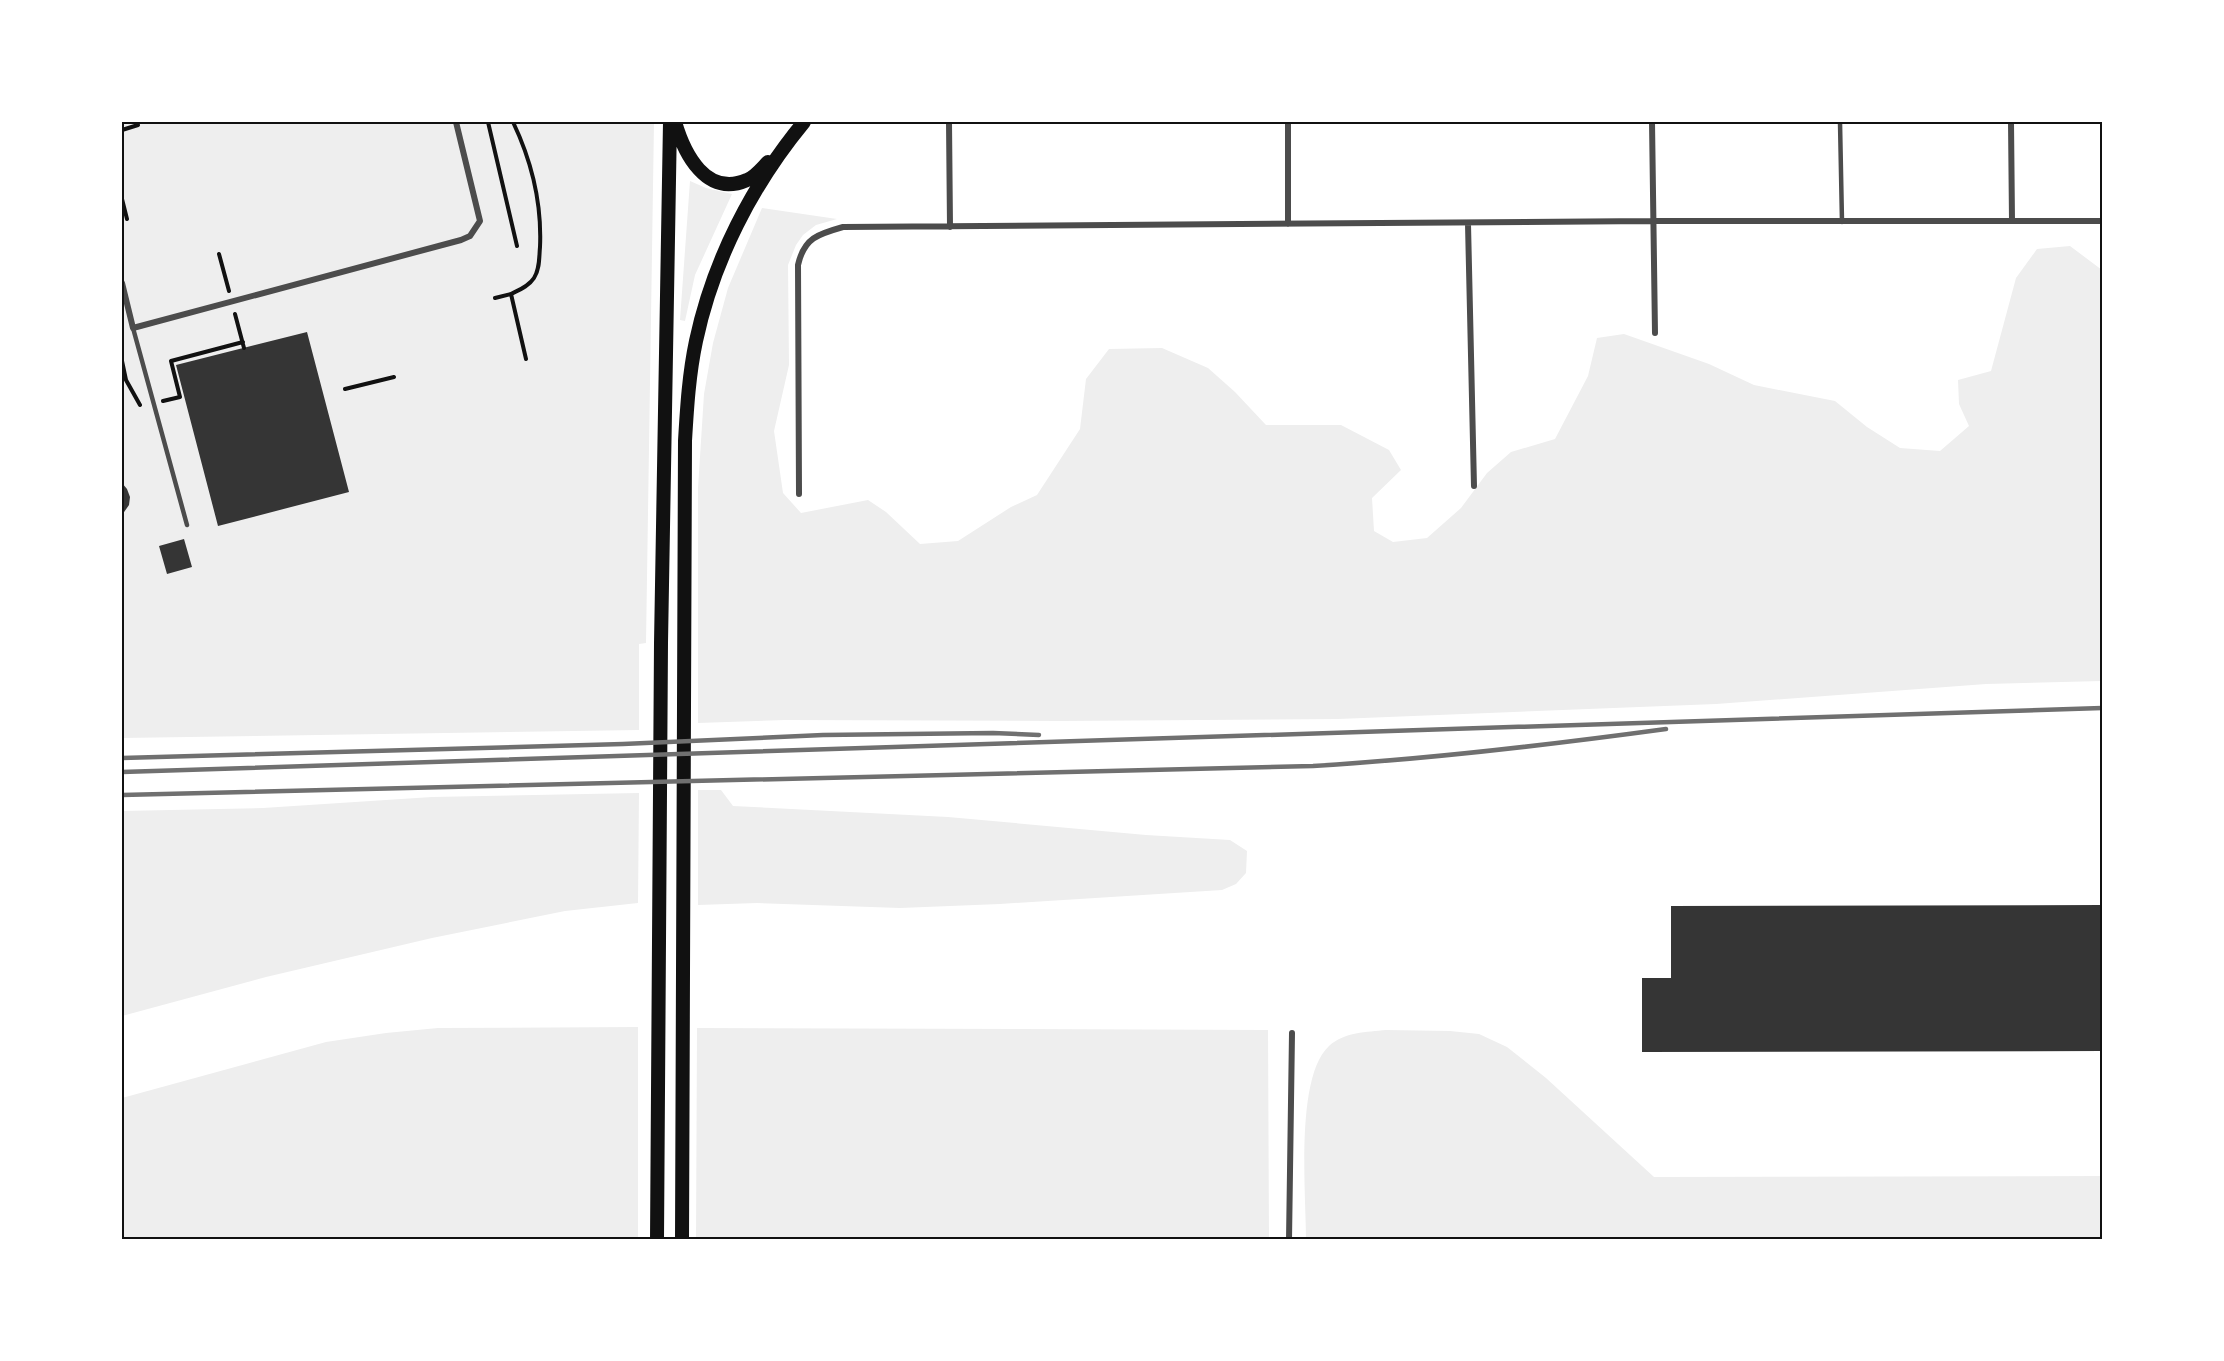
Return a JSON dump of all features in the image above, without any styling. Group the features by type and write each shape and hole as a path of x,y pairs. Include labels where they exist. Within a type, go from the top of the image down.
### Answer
{"main road":[{"path":"657,1239 661,643 670,122"},
{"path":"675,122 682,146 694,164 712,181 730,186 749,180 778,153 804,122"},
{"path":"682,1239 685,441 688,390 696,341 709,292 727,245 778,153"}],"street":[{"path":"122,283 134,328 470,236 480,221 456,122"},
{"path":"949,122 950,227"},
{"path":"1288,122 1288,224"},
{"path":"1652,122 1655,333"},
{"path":"2011,122 2012,221"},
{"path":"799,494 798,265 801,253 810,240 822,233 843,227 1652,221 2103,221"},
{"path":"1468,224 1474,486"},
{"path":"1289,1239 1292,1033"}],"lane":[{"path":"1840,122 1842,222"},
{"path":"134,328 188,525"}],"path":[{"path":"488,122 517,246"},
{"path":"495,298 511,294 533,280 538,270 540,216 535,178 513,122"},
{"path":"122,130 138,125"},
{"path":"122,199 127,219"},
{"path":"219,254 229,291"},
{"path":"511,294 526,359"},
{"path":"122,361 126,380 141,406 180,396 171,361 243,345 235,313"},
{"path":"345,390 394,377"}],"shaded area":[{"path":"122,122 654,122 646,643 639,644 639,730 122,738"},
{"path":"690,181 706,188 732,194 695,275 685,321 680,320"},
{"path":"762,208 837,219 816,225 803,235 788,265 789,365 774,431 783,493 801,513 868,500 886,512 920,544 958,541 1011,507 1037,495 1080,429 1086,379 1109,349 1162,348 1208,368 1235,392 1266,425 1341,425 1389,450 1401,470 1372,498 1374,531 1393,542 1427,538 1461,508 1487,473 1511,452 1555,439 1588,376 1597,338 1624,334 1709,364 1754,385 1835,401 1867,427 1900,448 1940,451 1969,426 1959,404 1958,380 1991,371 2016,278 2037,249 2070,246 2102,270 2102,681 1986,684 1716,704 1338,719 785,720 698,723 698,488 704,394 713,343 728,288"},
{"path":"698,790 721,790 733,806 948,817 1146,835 1230,840 1247,851 1246,873 1236,884 1222,890 1000,904 900,908 757,903 698,905"},
{"path":"639,793 638,903 565,911 432,938 266,977 122,1016 122,811 263,808 432,797"},
{"path":"638,1027 638,1239 122,1239 122,1098 326,1042 386,1033 438,1028"},
{"path":"697,1028 1268,1030 1269,1239 696,1239"},
{"path":"1386,1030 1479,1034 1507,1047 1546,1078 1654,1177 2102,1176 2102,1239 1306,1239 1305,1137 1311,1083 1318,1061 1335,1041 1356,1034"}],"building":[{"path":"307,332 349,492 218,526 176,365"},
{"path":"122,483 130,497 129,505 122,515"},
{"path":"184,539 192,567 167,574 159,546"},
{"path":"2102,905 2102,1051 1642,1052 1642,978 1671,978 1671,906"}],"railway":[{"path":"122,772 2102,708"},
{"path":"122,795 1313,766 1490,751 1666,729"},
{"path":"122,758 623,744 823,735 993,733 1039,735"}]}
